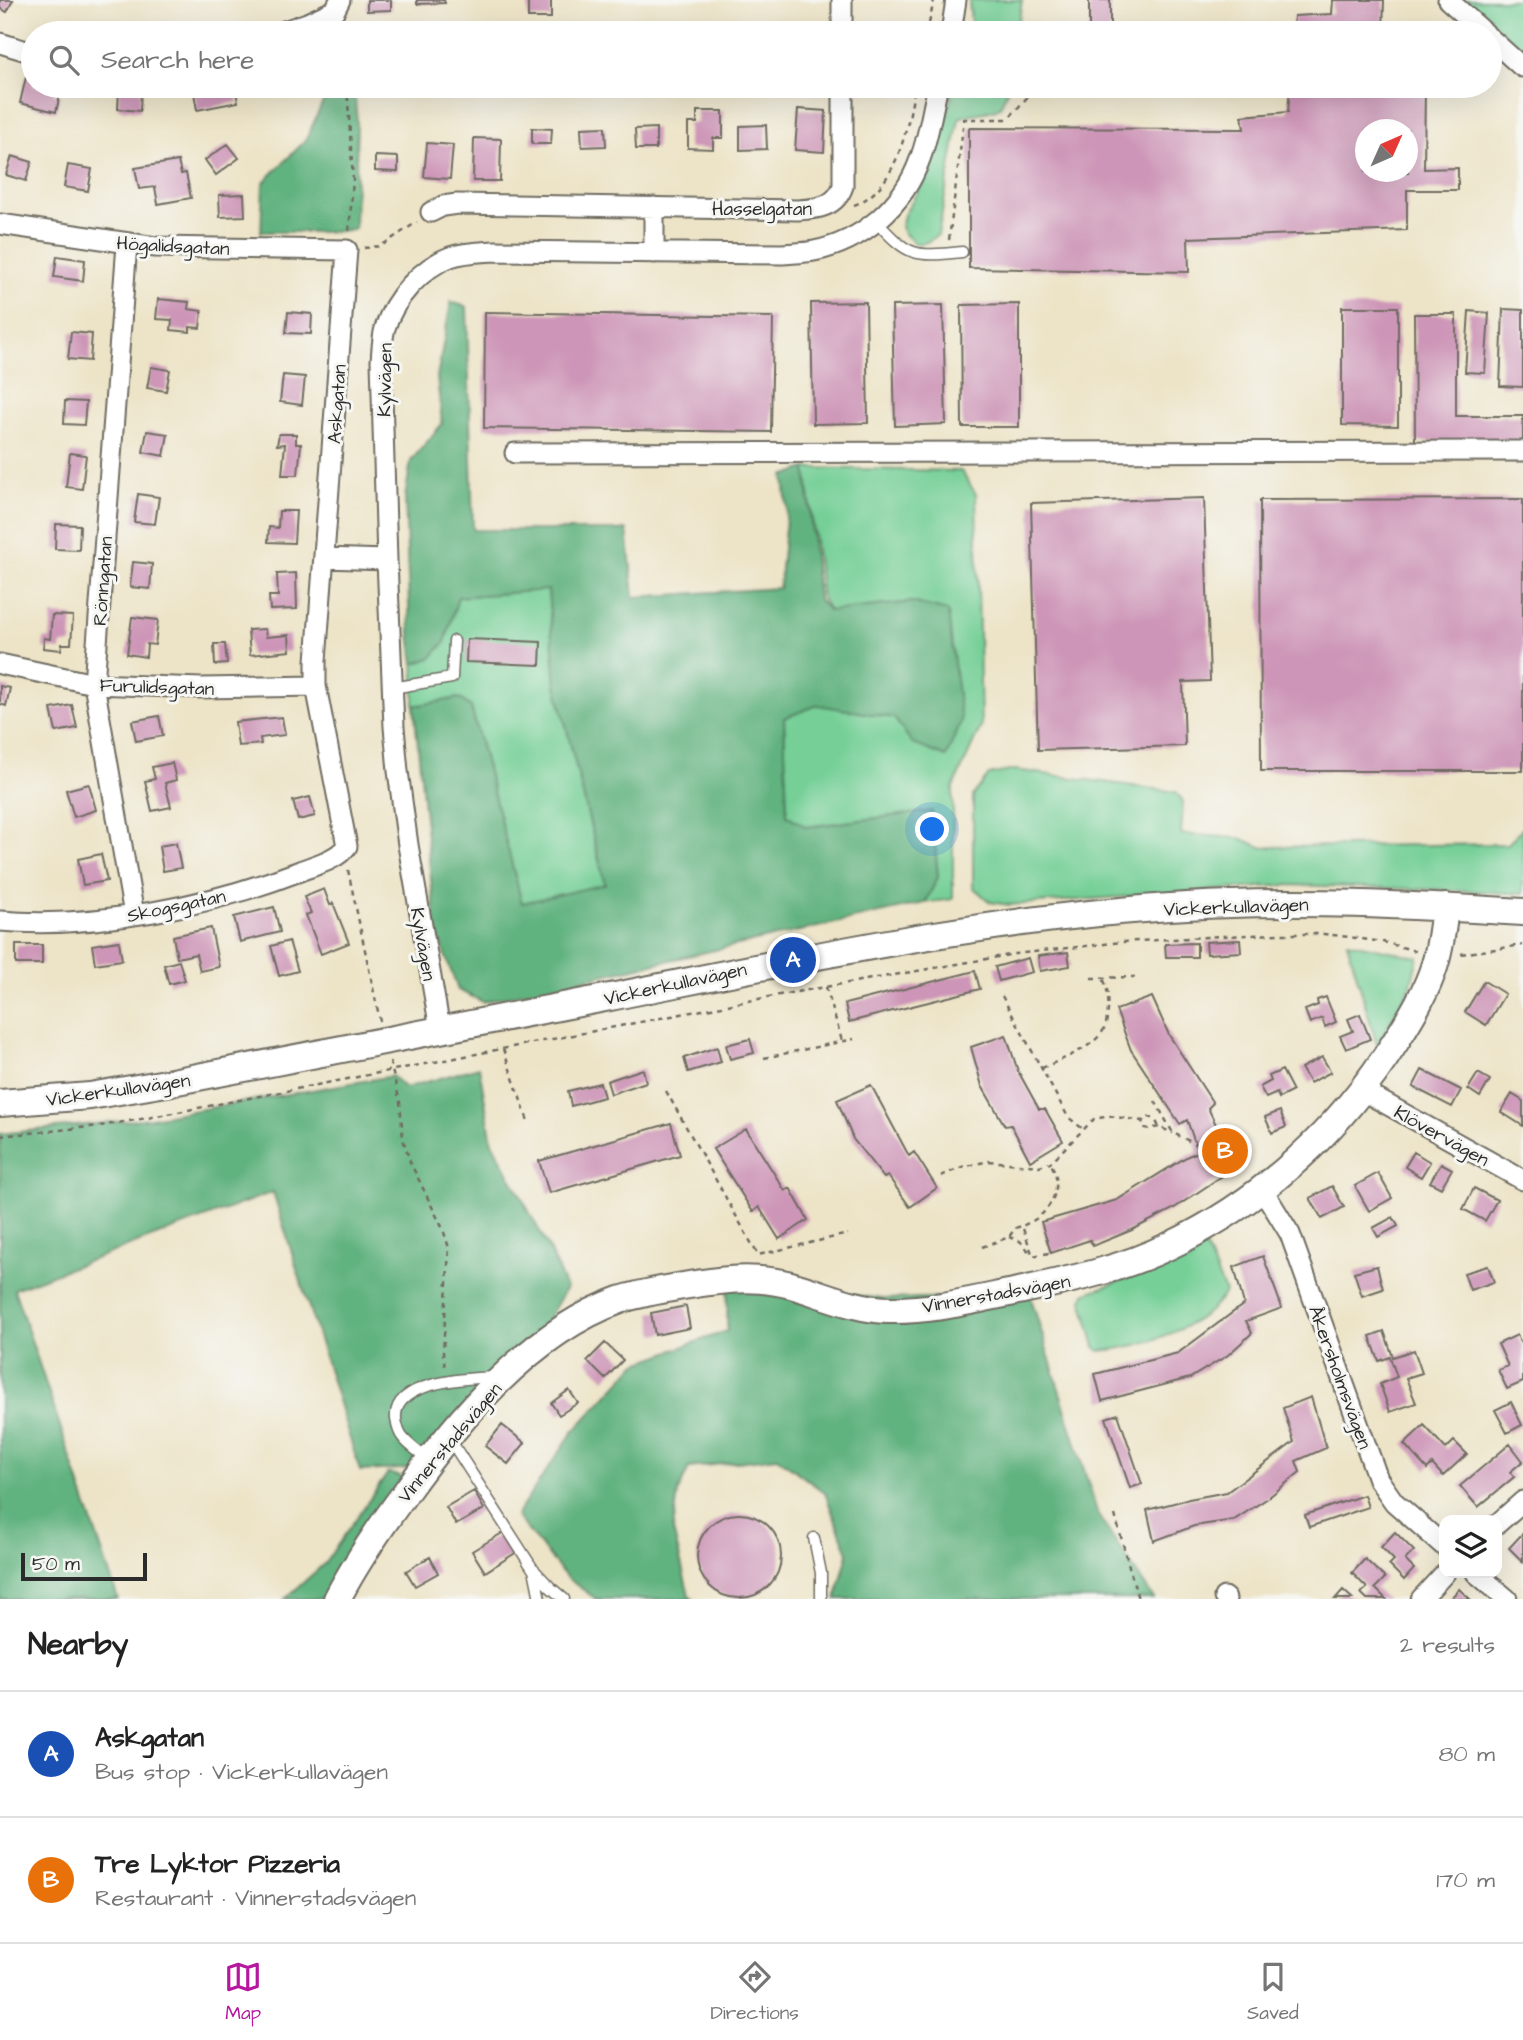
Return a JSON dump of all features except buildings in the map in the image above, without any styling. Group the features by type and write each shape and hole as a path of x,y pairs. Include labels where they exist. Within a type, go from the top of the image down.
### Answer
{"main road":[{"name":"Vickerkullavägen","path":"0,1103 90,1096 183,1080 908,939 1051,918 1254,903 1445,907 1523,912"},
{"name":"Vinnerstadsvägen","path":"337,1599 368,1544 448,1437 503,1377 545,1340 593,1311 653,1291 726,1279 761,1279 789,1284 851,1304 884,1310 957,1304 1089,1276 1130,1263 1168,1247 1236,1209 1263,1190 1308,1149 1342,1114 1377,1071 1427,985 1437,954 1445,907"}],"street":[{"path":"311,21 335,10 340,0"},
{"path":"842,0 842,21"},
{"path":"953,21 956,0"},
{"path":"1448,0 1472,21"},
{"path":"0,43 21,49"},
{"path":"1502,49 1523,67"},
{"name":"Hasselgatan","path":"431,212 443,206 457,204 798,210 825,206 835,200 843,186 843,98"},
{"name":"Kylvägen","path":"440,1029 406,833 397,760 387,560 382,352 388,320 406,291 434,265 459,254 494,251 782,254 814,251 846,240 876,221 897,199 916,169 935,98"},
{"path":"654,207 654,253"},
{"name":"Högalidsgatan","path":"0,224 156,247 348,250"},
{"name":"Rönngatan","path":"127,244 94,684 134,915"},
{"name":"Askgatan","path":"344,850 347,840 316,686 348,250"},
{"path":"515,453 1523,450"},
{"path":"324,558 387,560"},
{"name":"Furulidsgatan","path":"0,664 94,684 201,688 316,686"},
{"name":"Skogsgatan","path":"0,920 65,922 134,915 260,885 317,864 344,850"},
{"name":"Klövervägen","path":"1362,1090 1523,1180"},
{"name":"Åkersholmsvägen","path":"1263,1190 1290,1234 1378,1479 1394,1502 1439,1542"},
{"path":"1502,1520 1523,1502"},
{"path":"1422,1599 1441,1578"},
{"path":"1482,1578 1507,1599"}],"lane":[{"path":"876,221 904,249 915,254 962,252"},
{"path":"393,688 452,678 454,641"},
{"path":"429,1460 402,1438 396,1416 398,1405 407,1395 419,1389 447,1382 503,1377"},
{"path":"448,1437 533,1569 564,1599"},
{"path":"814,1538 821,1573 821,1599"},
{"path":"533,1569 540,1599"}],"path":[{"path":"930,21 934,0"},
{"path":"348,98 353,180 348,250 381,246 431,212"},
{"path":"835,200 852,206 861,202 870,197 888,175 904,139 913,98"},
{"path":"947,254 964,119 1007,119 1026,98"},
{"path":"344,850 383,1040 400,1102 403,1139 410,1162 443,1229 449,1248 443,1353 447,1382"},
{"path":"0,1136 112,1124 807,990 1015,954 1122,942 1324,934 1383,942 1437,954 1456,955 1523,945"},
{"path":"1091,978 1135,977"},
{"path":"1042,1068 1066,1058 1097,1039 1105,1027 1108,1007 1108,989 1103,978"},
{"path":"804,982 807,990"},
{"path":"826,987 842,1042"},
{"path":"1002,996 1068,1117 1083,1129"},
{"path":"764,1058 854,1039"},
{"path":"503,1049 529,1124"},
{"path":"666,1091 758,1255 848,1234"},
{"path":"1155,1101 1172,1133"},
{"path":"940,1176 962,1167 989,1161 1030,1166 1050,1163 1094,1119 1110,1116 1142,1121 1149,1117 1155,1119 1159,1127"},
{"path":"1142,1121 1144,1128 1159,1127 1195,1144"},
{"path":"982,1247 1009,1237 1015,1228 1042,1214 1057,1188 1055,1171 1050,1163"},
{"path":"1022,1226 1033,1256"},
{"path":"1009,1237 1020,1241 1024,1249 1033,1256 1049,1253"},
{"path":"1115,1515 1138,1599"}],"green space":[{"path":"969,0 1022,0 1019,21 971,21"},
{"path":"1461,0 1523,0 1523,51 1502,34 1502,21 1487,21"},
{"path":"325,98 355,98 355,229 331,232 261,232 263,183 306,140"},
{"path":"951,98 1004,98 1000,107 959,118 938,235 927,242 916,244 901,227 904,215 928,174"},
{"path":"451,302 467,307 473,530 627,530 634,597 779,588 787,508 784,476 806,468 818,599 829,611 912,602 948,611 961,721 946,757 913,744 894,718 818,705 784,718 787,815 806,827 932,811 938,877 925,903 483,1002 458,990 436,930 414,706 459,698 471,707 522,903 605,884 556,685 548,590 458,597 445,642 431,658 414,664 410,633 405,498 411,461 442,424 437,377"},
{"path":"806,468 961,471 976,494 981,726 953,788 953,899 925,903 938,877 931,811 806,827 787,815 784,717 818,704 894,718 913,744 912,602 830,612 822,598"},
{"path":"548,589 556,685 605,885 522,904 471,707 459,698 414,706 414,664 431,658 445,642 458,597"},
{"path":"1015,770 1176,792 1183,801 1181,834 1240,838 1261,847 1508,844 1523,828 1523,894 1287,885 1009,905 990,902 973,887 973,795 989,775"},
{"path":"1347,942 1418,957 1410,988 1377,1045"},
{"path":"479,1067 492,1142 548,1247 566,1288 527,1356 422,1468 360,1471 273,1192 14,1289 118,1599 0,1599 0,1134 151,1118 392,1076 405,1088"},
{"path":"1197,1246 1205,1246 1225,1292 1216,1305 1187,1326 1151,1341 1100,1351 1095,1347 1082,1299 1086,1293 1164,1265"},
{"path":"728,1277 882,1299 963,1297 1027,1285 1098,1515 1154,1599 836,1599 848,1553 825,1493 777,1457 689,1468 678,1492 673,1530 689,1596 693,1599 596,1599 567,1578 516,1516 572,1433 637,1363 727,1331"},
{"path":"388,1473 414,1480 337,1599 285,1599 325,1563"}],"place":[{"name":"Askgatan","path":"793,960"},
{"name":"Tre Lyktor Pizzeria","path":"1225,1151"}]}
